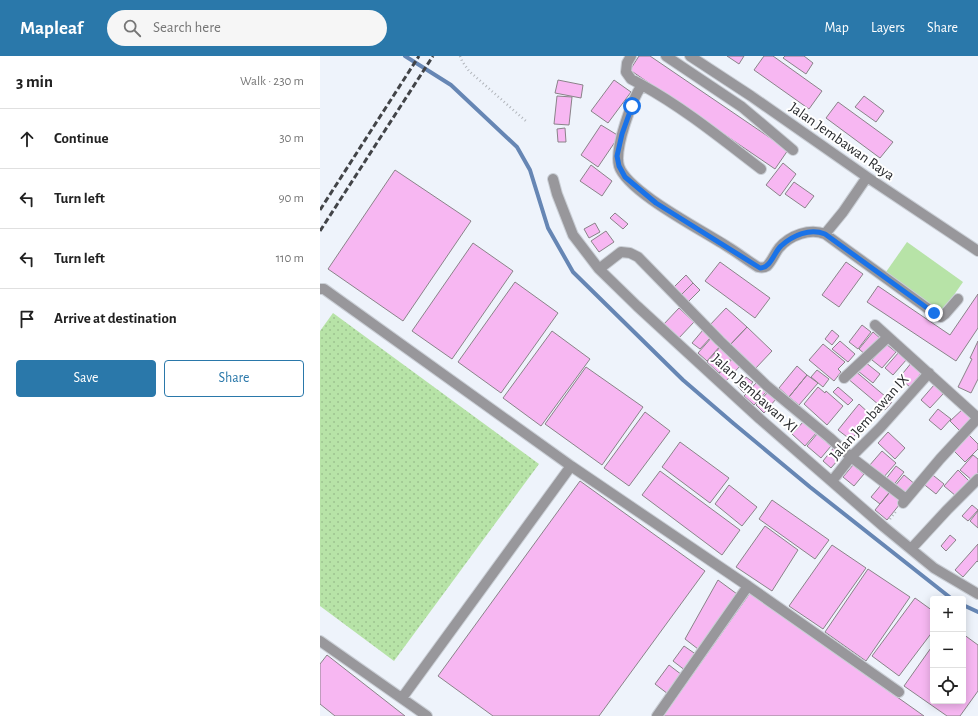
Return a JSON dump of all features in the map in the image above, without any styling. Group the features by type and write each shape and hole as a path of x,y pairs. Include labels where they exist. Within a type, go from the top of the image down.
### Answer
{"street":[{"path":"631,56 627,62 626,72 631,79 656,93 704,126 761,170"},
{"path":"666,56 742,107 793,150"},
{"name":"Jalan Jembawan Raya","path":"690,56 751,96 867,178 978,251"},
{"path":"642,85 637,92 628,116 617,156 619,166 625,177 656,203 760,268 767,266 780,246 794,237 809,232 819,231 938,316 942,317 958,299"},
{"path":"742,107 751,96"},
{"name":"Jalan Jembawan XI","path":"553,178 573,235 599,269 749,409 884,527 934,568 978,594"},
{"path":"825,234 867,178"},
{"path":"599,269 621,252 630,253 638,257 720,341 767,386 904,502 940,459 978,418 875,325"},
{"path":"320,289 324,289 571,466 748,586 899,692"},
{"path":"844,378 888,337"},
{"name":"Jalan Jembawan IX","path":"832,481 929,373"},
{"path":"402,698 571,466"},
{"path":"911,548 978,479"},
{"path":"656,716 748,586"},
{"path":"320,641 426,716"}],"path":[{"path":"460,56 469,71 527,122"},
{"path":"884,527 904,502"}],"green space":[{"path":"907,242 963,282 942,312 886,272"},
{"path":"333,313 539,464 394,661 320,606 320,331"}],"building":[{"path":"639,56 650,56 788,150 775,169 630,70"},
{"path":"727,56 744,56 739,64"},
{"path":"764,56 773,56 822,91 809,109 754,70"},
{"path":"785,56 804,56 813,63 806,74 783,58"},
{"path":"558,80 583,85 581,98 555,93"},
{"path":"614,80 631,92 608,123 591,111"},
{"path":"557,96 572,97 569,125 554,124"},
{"path":"864,96 884,111 876,122 855,107"},
{"path":"838,102 893,142 880,158 826,118"},
{"path":"601,125 619,136 598,167 581,155"},
{"path":"565,128 566,142 558,142 557,129"},
{"path":"783,163 796,174 780,196 766,185"},
{"path":"591,165 612,181 602,196 580,181"},
{"path":"395,170 471,221 403,321 328,269"},
{"path":"794,182 814,196 805,208 785,194"},
{"path":"615,213 628,224 623,229 610,218"},
{"path":"595,223 600,232 589,238 584,229"},
{"path":"606,231 614,242 599,252 591,241"},
{"path":"473,243 513,271 452,359 412,331"},
{"path":"720,262 770,298 755,318 705,281"},
{"path":"846,262 863,274 839,307 822,295"},
{"path":"686,275 693,283 678,298 671,290"},
{"path":"515,282 558,313 501,393 458,362"},
{"path":"693,283 700,290 685,305 678,298"},
{"path":"878,286 950,335 978,294 978,328 956,361 867,302"},
{"path":"679,308 694,322 678,339 663,325"},
{"path":"726,308 747,327 730,345 709,326"},
{"path":"862,325 871,332 858,349 849,342"},
{"path":"747,327 772,351 755,369 730,345"},
{"path":"703,330 711,337 700,349 692,343"},
{"path":"832,330 839,336 832,345 825,339"},
{"path":"552,331 590,359 541,426 503,398"},
{"path":"873,332 881,339 867,356 859,349"},
{"path":"712,337 721,345 707,361 698,353"},
{"path":"840,341 855,354 848,362 832,349"},
{"path":"978,341 978,379 971,393 958,387 972,359 970,358"},
{"path":"823,344 845,362 838,369 841,372 834,381 809,360"},
{"path":"886,344 896,352 882,368 872,360"},
{"path":"721,346 733,356 719,373 707,362"},
{"path":"899,352 907,359 893,375 885,368"},
{"path":"733,358 741,365 725,382 717,376"},
{"path":"865,362 880,374 873,383 858,371"},
{"path":"912,362 923,371 910,387 899,378"},
{"path":"797,366 807,375 789,397 779,388"},
{"path":"586,367 643,407 602,465 545,424"},
{"path":"817,370 829,379 823,387 811,377"},
{"path":"854,370 892,402 885,410 847,378"},
{"path":"807,375 818,383 799,405 789,397"},
{"path":"746,377 753,382 744,393 738,387"},
{"path":"757,382 767,391 754,405 744,396"},
{"path":"934,385 943,394 930,408 921,400"},
{"path":"818,387 825,393 826,391 843,406 827,425 804,404"},
{"path":"838,387 853,400 848,405 833,392"},
{"path":"768,392 776,399 764,413 756,405"},
{"path":"859,404 871,415 851,440 838,430"},
{"path":"964,408 974,418 960,431 950,421"},
{"path":"938,409 951,419 941,430 929,420"},
{"path":"645,412 670,431 629,486 604,468"},
{"path":"804,421 817,432 805,446 792,434"},
{"path":"888,432 905,448 895,459 878,443"},
{"path":"966,432 978,444 978,449 965,462 951,448"},
{"path":"817,434 831,446 821,458 807,446"},
{"path":"680,442 729,478 710,503 662,467"},
{"path":"835,446 844,453 831,468 823,461"},
{"path":"882,451 896,463 883,478 869,466"},
{"path":"973,455 978,459 978,476 973,481 960,470"},
{"path":"853,465 864,474 854,486 843,477"},
{"path":"896,466 904,472 892,487 885,480"},
{"path":"958,470 970,482 956,496 944,486"},
{"path":"660,471 740,530 722,555 642,495"},
{"path":"929,472 944,484 936,494 921,482"},
{"path":"904,475 916,485 906,497 894,487"},
{"path":"580,481 705,571 599,716 493,716 438,676"},
{"path":"729,485 757,507 742,526 715,504"},
{"path":"881,485 890,492 880,504 871,497"},
{"path":"892,489 904,499 887,520 875,510"},
{"path":"772,500 829,540 815,559 759,519"},
{"path":"972,505 978,510 968,521 962,516"},
{"path":"978,511 978,528 970,521"},
{"path":"765,526 798,550 772,591 736,567"},
{"path":"950,535 956,540 946,551 941,546"},
{"path":"978,544 978,562 977,561 963,577 955,570"},
{"path":"832,545 866,568 823,629 789,606"},
{"path":"868,569 910,597 866,661 825,632"},
{"path":"718,580 737,594 698,649 685,639"},
{"path":"750,593 924,716 663,716"},
{"path":"915,598 930,609 930,635 899,676 872,656"},
{"path":"966,636 978,645 978,691 960,716 947,716 904,686 930,649 930,704 966,704"},
{"path":"684,646 697,655 686,671 673,661"},
{"path":"327,655 405,716 335,716 320,704 320,664"},
{"path":"669,665 682,675 668,694 655,684"}],"waterway":[{"path":"405,56 451,85 517,147 530,170 548,228 573,272 683,380 810,487 948,596"},
{"path":"966,606 978,612"}],"railway":[{"path":"320,210 419,56"},
{"path":"320,231 433,56"}],"route":[{"path":"632,106 622,134 617,156 619,166 625,177 656,203 760,268 767,266 780,246 794,237 805,232 819,231 934,313"}]}
